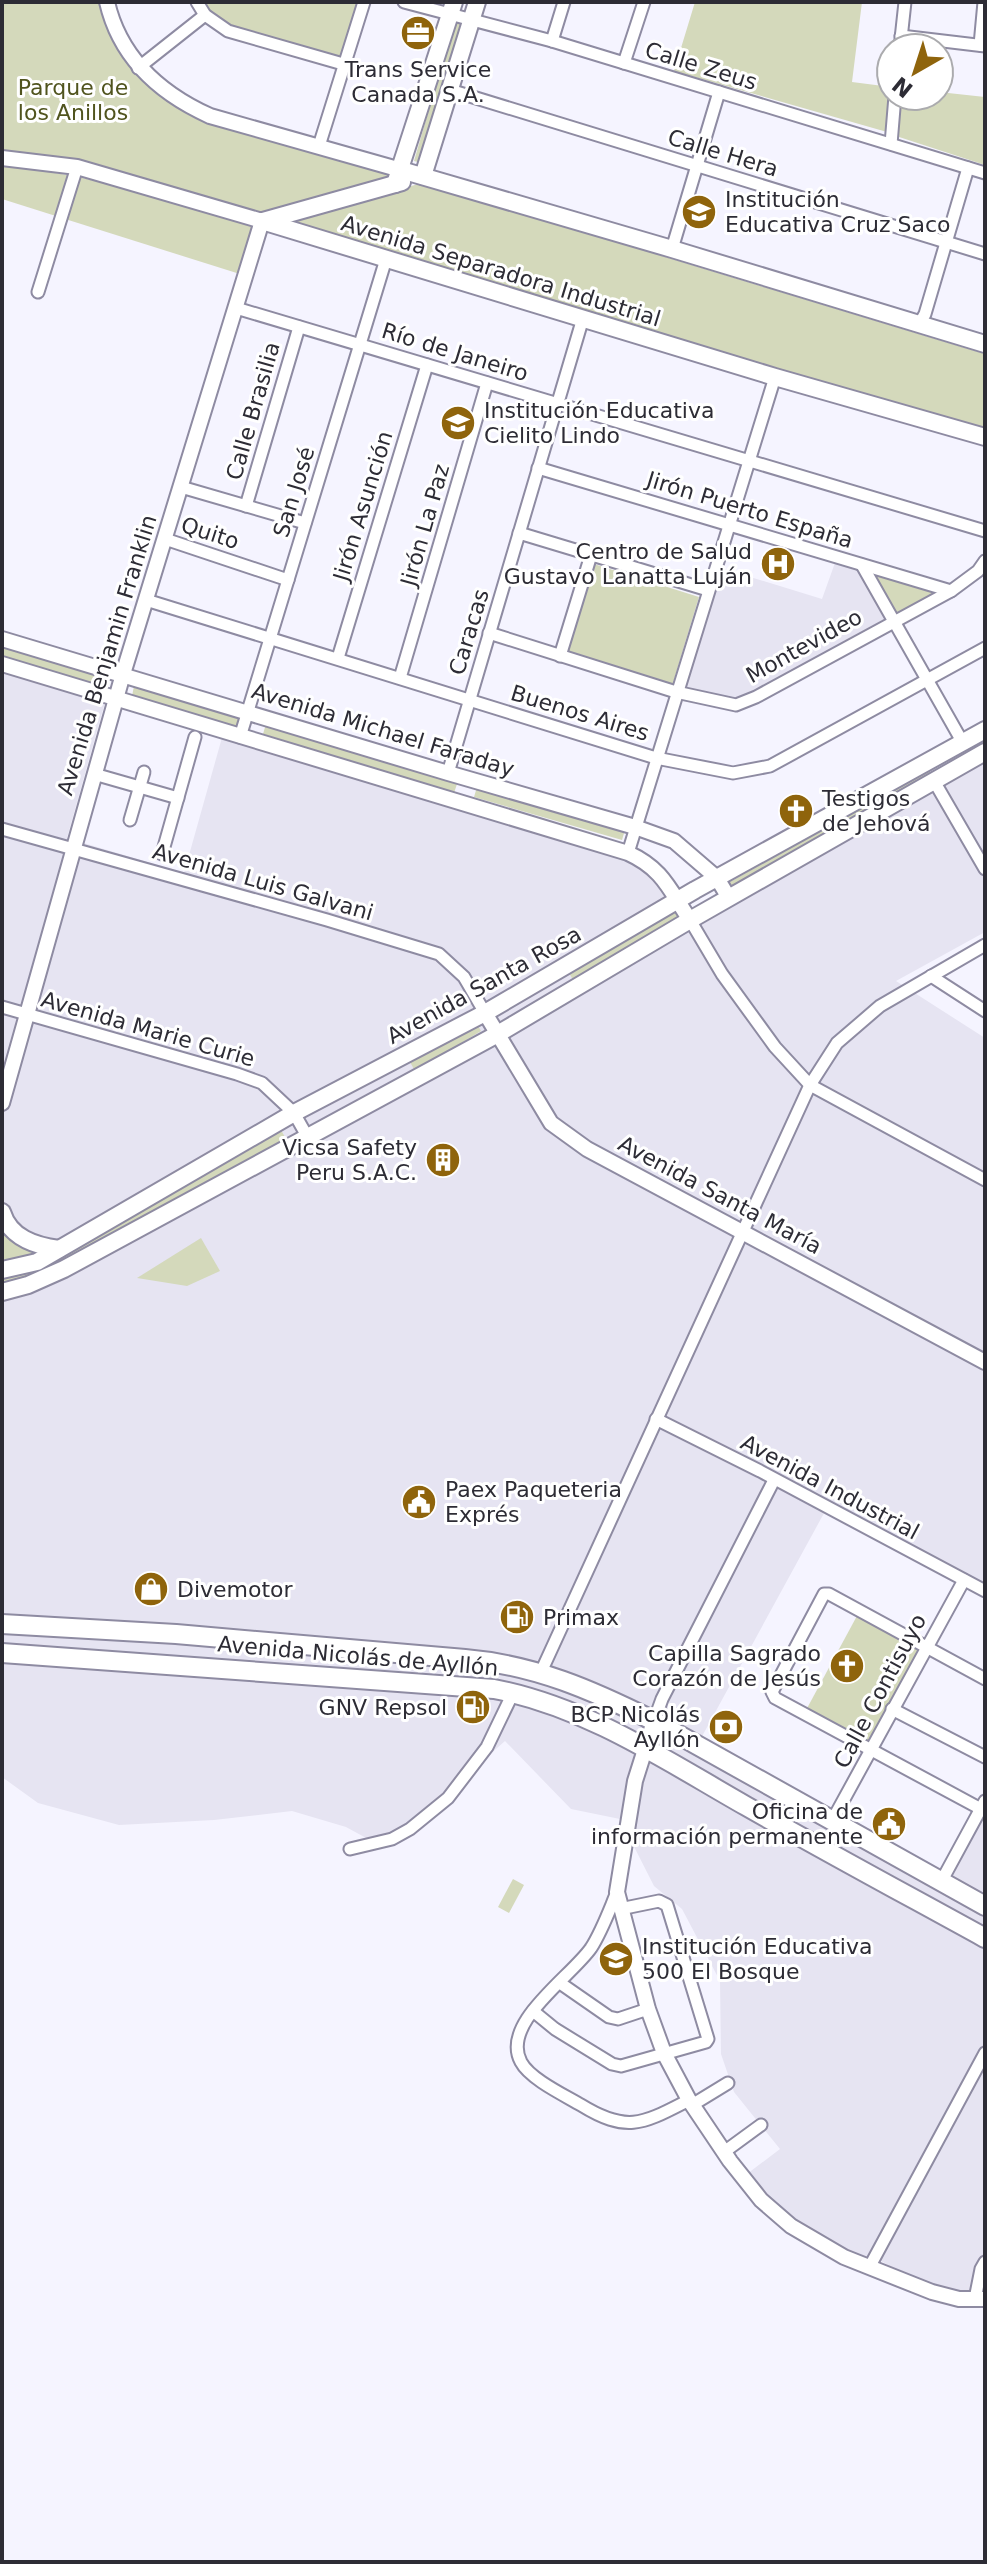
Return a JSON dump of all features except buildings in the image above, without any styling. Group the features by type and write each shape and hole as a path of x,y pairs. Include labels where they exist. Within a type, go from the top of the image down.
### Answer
{"main road":[{"path":"398,177 452,8"},
{"path":"423,176 474,10"},
{"path":"262,221 398,177 423,176 985,344"},
{"name":"Avenida Separadora Industrial","path":"262,221 775,377 985,437"},
{"name":"Avenida Santa Rosa","path":"2,1270 37,1262 294,1113 485,1013 717,878 985,730"},
{"path":"2,1292 28,1285 64,1269 496,1035 985,752"},
{"path":"2,1212 5,1223 18,1236 39,1247 59,1249"},
{"name":"Avenida Nicolás de Ayllón","path":"2,1624 176,1634 465,1659 541,1672 654,1721 985,1906"},
{"name":"Avenida Nicolás de Ayllón","path":"2,1653 452,1685 513,1693 579,1714 644,1747 985,1938"}],"street":[{"path":"107,2 111,19 138,68 167,93 198,111 319,146 398,177"},
{"path":"197,2 205,15 228,31 343,64"},
{"path":"319,146 364,2"},
{"name":"Calle Zeus","path":"404,2 474,10 552,41 985,173"},
{"path":"552,41 564,2"},
{"path":"624,63 644,2"},
{"path":"902,32 905,2"},
{"path":"955,45 982,46 984,2"},
{"path":"138,68 205,15"},
{"name":"Calle Hera","path":"450,90 985,254"},
{"path":"672,249 719,92"},
{"path":"891,144 894,112"},
{"name":"Avenida Separadora Industrial","path":"2,158 77,167 262,221"},
{"path":"38,292 77,167"},
{"path":"920,323 968,168"},
{"name":"Avenida Benjamin Franklin","path":"2,1103 123,674 262,221"},
{"name":"San José","path":"240,737 386,259"},
{"name":"Río de Janeiro","path":"236,308 985,531"},
{"name":"Caracas","path":"448,773 583,318"},
{"name":"Calle Brasilia","path":"246,506 299,327"},
{"name":"Jirón Asunción","path":"338,658 427,365"},
{"path":"628,853 775,377"},
{"name":"Jirón La Paz","path":"400,678 487,383"},
{"name":"Jirón Puerto España","path":"538,468 951,591"},
{"path":"181,487 305,523"},
{"path":"519,533 708,590"},
{"name":"Quito","path":"165,539 288,580"},
{"path":"560,656 591,555"},
{"name":"Montevideo","path":"489,633 676,692 736,705 951,591 978,571 985,561"},
{"path":"862,565 963,743"},
{"name":"Buenos Aires","path":"146,600 656,758 733,773 770,766 985,648"},
{"name":"Avenida Michael Faraday","path":"2,639 635,827 674,841 717,878 729,898"},
{"path":"2,664 628,853 648,862 775,1047 810,1085 985,1180"},
{"path":"162,854 195,737"},
{"path":"130,820 144,772"},
{"path":"94,774 178,798"},
{"path":"464,804 471,780"},
{"path":"934,781 985,869"},
{"name":"Avenida Luis Galvani","path":"2,829 439,954 464,977 485,1013"},
{"path":"541,1672 810,1085 837,1043 880,1006 985,945"},
{"path":"931,976 985,1011"},
{"name":"Avenida Marie Curie","path":"2,1007 262,1083 294,1113 307,1136"},
{"name":"Avenida Santa María","path":"485,1013 551,1123 562,1132 587,1149 985,1362"},
{"name":"Avenida Industrial","path":"656,1419 985,1591"},
{"path":"728,2083 647,2122 629,2123 595,2114 544,2083 521,2063 516,2044 522,2024 591,1947 617,1892 635,1781 662,1699 774,1480"},
{"name":"Calle Contisuyo","path":"832,1821 964,1580"},
{"path":"941,1882 983,1805 775,1698 772,1692 821,1595 829,1594 985,1679"},
{"path":"350,1849 392,1839 410,1829 448,1798 487,1747 513,1693"},
{"path":"892,1709 985,1757"},
{"path":"617,1892 648,2009 664,2053 690,2103 761,2200 791,2226 844,2257 932,2292 959,2299 980,2299 981,2269 985,2262"},
{"path":"533,2011 567,2036 612,2064 621,2066 708,2039 667,1905 659,1901 620,1909"},
{"path":"560,1983 609,2017 618,2019 648,2009"},
{"path":"870,2266 985,2053"},
{"path":"724,2152 761,2125"}],"shaded area":[{"path":"836,560 857,566 886,618 753,692 735,698 685,687 721,568 822,599"},
{"path":"2,668 106,699 67,838 184,873 223,734 601,848 642,865 697,922 985,756 985,932 896,981 985,1038 985,1586 829,1504 700,1740 951,1877 985,1815 985,2295 945,2291 910,2278 881,2261 846,2255 801,2229 763,2198 747,2174 780,2149 734,2092 721,2054 720,1981 682,1909 654,1886 620,1819 571,1809 505,1741 436,1802 392,1833 368,1839 346,1827 292,1811 214,1820 119,1825 38,1803 2,1777"}],"green space":[{"name":"Parque de los Anillos","path":"2,2 103,2 165,96 391,170 387,182 261,217 74,169 2,158"},
{"path":"205,2 358,2 341,58 230,27 209,12"},
{"path":"695,2 862,2 852,82 875,85 875,112 889,112 887,132 674,71"},
{"path":"455,20 463,21 421,163 414,161"},
{"path":"955,94 985,97 985,165 896,136 900,112 955,112"},
{"path":"2,164 73,176 59,217 2,199"},
{"path":"75,176 259,223 243,275 62,218"},
{"path":"422,183 985,354 985,434 278,223"},
{"path":"594,564 699,597 672,686 567,653"},
{"path":"868,568 943,589 895,615"},
{"path":"2,644 105,676 102,688 2,657"},
{"path":"134,686 239,719 236,728 132,696"},
{"path":"266,724 458,781 454,793 263,734"},
{"path":"929,770 932,775 731,889 728,883"},
{"path":"477,787 625,830 622,840 474,797"},
{"path":"675,908 681,918 573,980 567,969"},
{"path":"476,1022 481,1031 415,1071 410,1062"},
{"path":"281,1130 286,1139 51,1273 2,1286 2,1279 33,1270 66,1255"},
{"path":"2,1224 55,1250 2,1269"},
{"path":"201,1238 220,1271 187,1286 137,1278"},
{"path":"858,1614 922,1650 870,1747 805,1712"},
{"path":"513,1879 524,1885 509,1913 498,1907"}],"place":[{"name":"Trans Service Canada S.A.","path":"418,33"},
{"name":"Institución Educativa Cruz Saco","path":"699,212"},
{"name":"Institución Educativa Cielito Lindo","path":"458,423"},
{"name":"Centro de Salud Gustavo Lanatta Luján","path":"778,564"},
{"name":"Testigos de Jehová","path":"796,811"},
{"name":"Vicsa Safety Peru S.A.C.","path":"443,1160"},
{"name":"Paex Paqueteria Exprés","path":"419,1502"},
{"name":"Divemotor","path":"151,1589"},
{"name":"Primax","path":"517,1617"},
{"name":"Capilla Sagrado Corazón de Jesús","path":"847,1666"},
{"name":"GNV Repsol","path":"473,1707"},
{"name":"BCP Nicolás Ayllón","path":"726,1727"},
{"name":"Oficina de información permanente","path":"889,1824"},
{"name":"Institución Educativa 500 El Bosque","path":"616,1959"}]}
